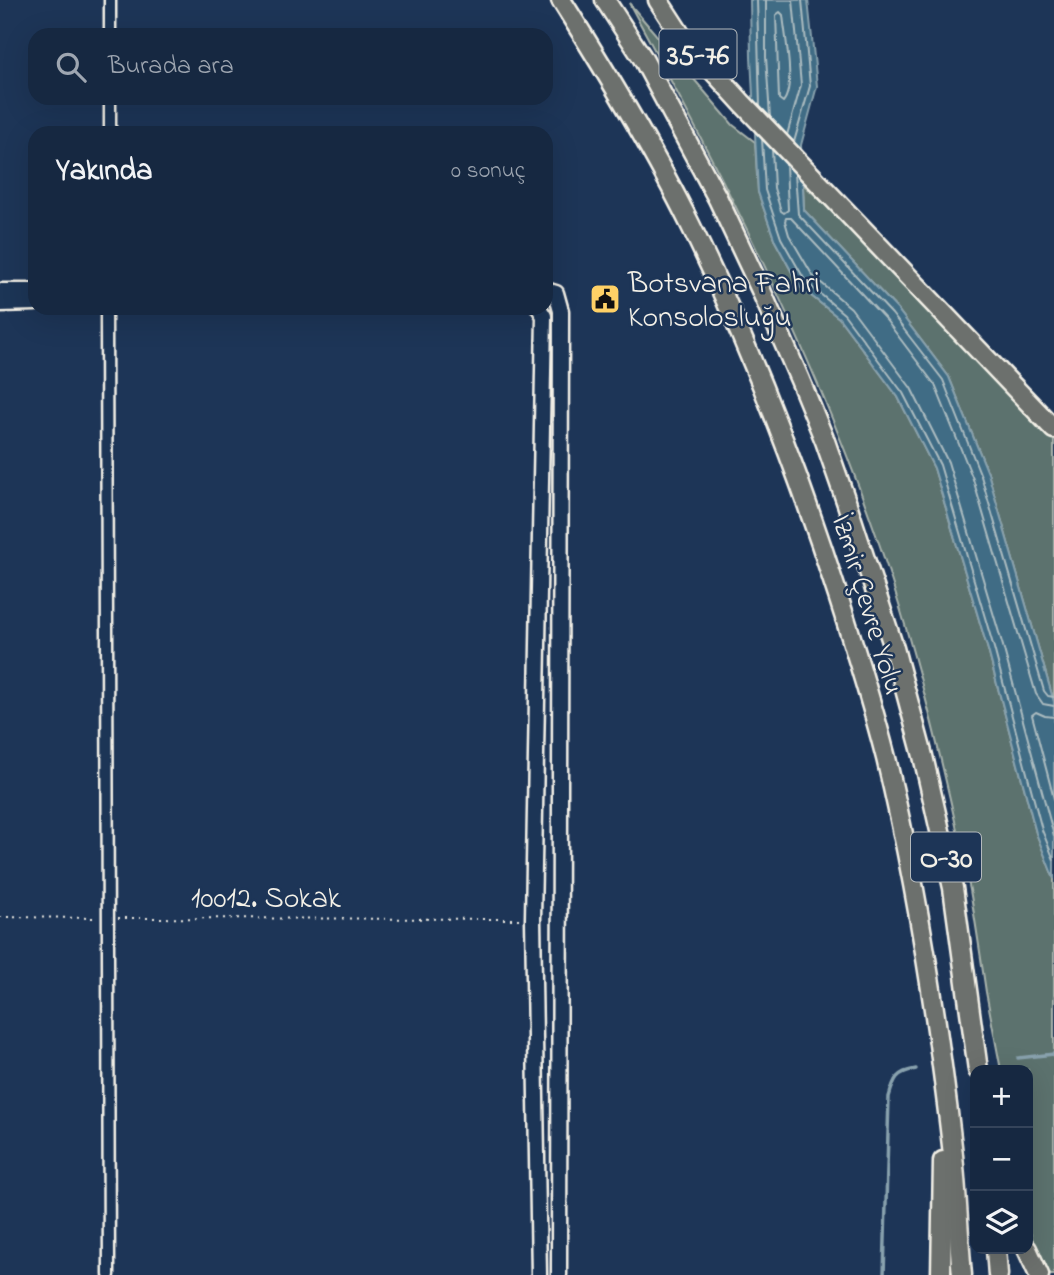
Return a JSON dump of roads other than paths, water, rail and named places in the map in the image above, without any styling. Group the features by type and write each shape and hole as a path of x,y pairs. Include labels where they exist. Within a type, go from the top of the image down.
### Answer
{"highway":[{"name":"İzmir Çevre Yolu","path":"562,0 606,72 689,222 727,305 814,519 861,667 886,758 916,901 952,1149 962,1275"},
{"name":"İzmir Çevre Yolu","path":"606,0 642,57 718,199 760,288 825,441 894,648 923,756 953,888 977,1065"},
{"path":"618,0 642,57"},
{"name":"35-76","path":"658,0 682,37 743,104 1054,429"},
{"path":"962,958 988,1065"},
{"path":"941,1275 943,1077"},
{"path":"996,1254 998,1275"},
{"path":"1029,1254 1039,1275"}],"street":[{"path":"110,0 110,28"},
{"path":"110,105 110,126"},
{"path":"0,291 28,291"},
{"path":"553,300 561,311 559,1275"},
{"path":"0,304 28,303"},
{"path":"106,315 109,1275"},
{"path":"539,1275 533,919 543,315"}],"water":[{"path":"750,0 808,0 817,86 801,145 804,210 898,310 949,377 988,473 1054,702 1054,879 1036,833 988,650 934,468 898,397 839,318 800,287 775,241 758,192"}],"waterway":[{"path":"1018,1058 1054,1054"},
{"path":"884,1275 889,1097 897,1077 916,1069"}],"place":[{"name":"Botsvana Fahri Konsolosluğu","path":"605,299"}]}
